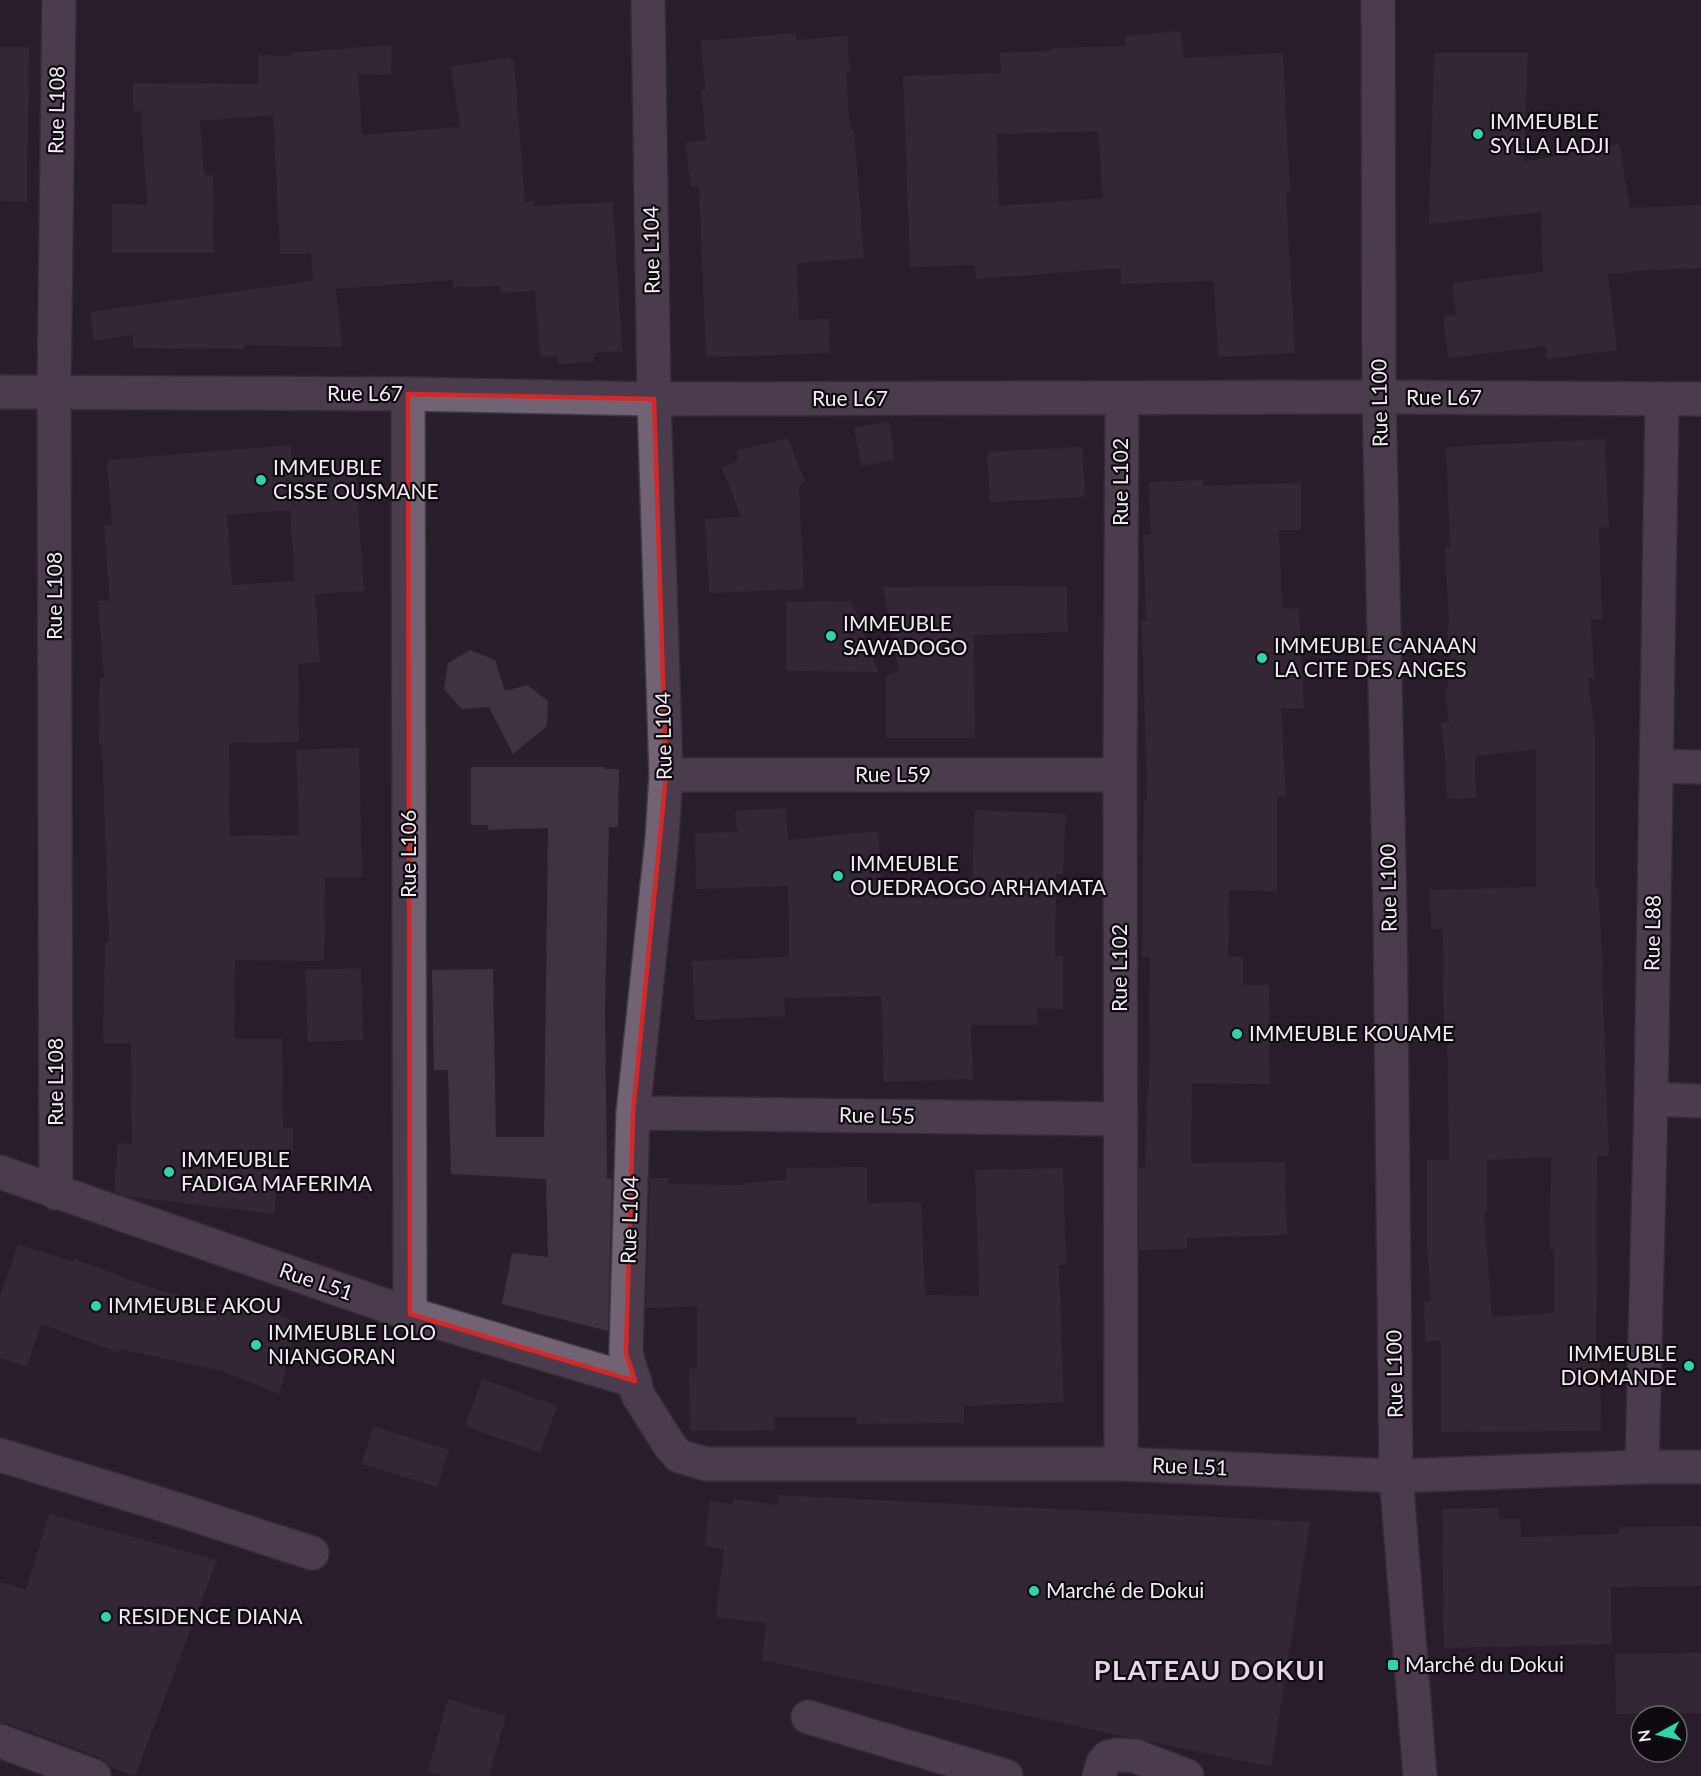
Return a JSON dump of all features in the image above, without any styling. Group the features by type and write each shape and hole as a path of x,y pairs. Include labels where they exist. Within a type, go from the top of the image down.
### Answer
{"street":[{"name":"Rue L108","path":"56,1193 54,393 58,0"},
{"name":"Rue L104","path":"648,0 654,399 666,775 662,839 633,1113 626,1353 638,1395 670,1446 680,1456"},
{"name":"Rue L100","path":"1378,0 1379,397 1390,902 1396,1476 1420,1776"},
{"name":"Rue L67","path":"0,392 408,394 654,399 1379,397 1701,399"},
{"name":"Rue L106","path":"408,394 410,1314"},
{"name":"Rue L102","path":"1121,1464 1122,399"},
{"name":"Rue L88","path":"1642,1467 1651,1099 1662,399"},
{"path":"1656,766 1701,767"},
{"name":"Rue L59","path":"666,775 1120,775"},
{"path":"1651,1099 1701,1101"},
{"name":"Rue L55","path":"633,1113 1120,1119"},
{"name":"Rue L51","path":"0,1172 410,1314 635,1381"},
{"path":"0,1455 312,1553"},
{"name":"Rue L51","path":"680,1456 706,1464 1121,1464 1396,1476 1701,1467"},
{"path":"808,1717 1006,1776"},
{"path":"0,1741 94,1776"},
{"path":"1099,1776 1103,1763 1108,1757 1127,1755 1187,1776"}],"highlighted area":[{"path":"408,394 654,399 666,775 633,1113 626,1353 635,1381 410,1314"}],"building":[{"path":"1181,31 1184,58 1283,53 1290,192 1286,193 1295,353 1218,357 1214,281 1121,284 1121,268 977,279 974,265 910,267 903,76 1001,73 1000,53 1052,51 1052,48 1126,46 1125,36","holes":["1098,131 1103,198 999,206 997,134"]},
{"path":"796,33 796,40 847,36 850,72 846,73 850,129 854,129 864,258 797,263 799,320 829,319 830,353 706,357 699,186 691,187 685,143 706,140 701,90 705,90 701,41"},
{"path":"392,45 391,75 358,74 362,135 460,127 451,67 510,57 511,61 514,61 525,202 534,201 534,206 613,202 622,351 594,353 594,362 558,364 557,356 540,357 535,291 500,293 500,286 453,287 453,280 336,289 342,347 244,345 244,349 133,348 133,335 94,341 90,312 313,281 311,254 280,254 273,115 200,121 204,175 213,175 214,253 112,253 112,204 147,205 141,111 133,111 133,83 258,84 258,55 290,56 289,53"},
{"path":"0,47 29,47 27,202 0,201"},
{"path":"1434,53 1528,53 1524,162 1619,144 1630,208 1701,205 1701,268 1608,274 1617,350 1547,359 1546,346 1448,358 1443,316 1456,315 1452,283 1543,272 1541,212 1429,224"},
{"path":"889,422 895,460 861,466 854,428"},
{"path":"788,438 805,482 799,485 804,589 709,593 705,519 741,517 722,467 738,461 737,451"},
{"path":"1605,439 1609,527 1599,528 1602,619 1591,619 1594,678 1588,678 1595,736 1595,887 1598,887 1603,974 1609,1155 1597,1156 1596,1354 1600,1354 1601,1431 1441,1432 1441,1341 1425,1341 1424,1301 1431,1301 1427,1246 1427,1160 1449,1160 1443,929 1431,929 1430,890 1536,887 1536,749 1475,756 1476,798 1447,799 1441,723 1449,722 1445,690 1449,689 1446,666 1450,665 1445,547 1450,547 1446,447","holes":["1551,1157 1550,1249 1554,1249 1554,1313 1492,1317 1484,1212 1487,1212 1487,1160"]},
{"path":"291,445 292,464 355,459 364,591 315,594 320,662 298,664 299,742 229,743 230,836 299,835 296,750 359,748 362,877 325,878 324,961 235,960 234,1039 282,1039 283,1128 293,1128 293,1155 280,1155 274,1214 125,1196 114,1192 118,1143 132,1144 131,1043 103,1043 105,942 109,942 102,745 99,744 100,678 104,678 98,601 110,600 104,525 112,525 107,460","holes":["290,510 295,581 232,585 227,515"]},
{"path":"1082,447 1085,497 990,502 987,452"},
{"path":"1203,480 1203,486 1301,483 1301,530 1279,530 1282,607 1299,609 1304,709 1281,708 1286,796 1277,797 1277,891 1229,890 1228,957 1243,957 1243,985 1269,985 1270,1084 1192,1083 1191,1163 1285,1162 1287,1235 1187,1238 1187,1249 1139,1250 1139,1169 1145,1168 1147,1095 1149,1095 1150,957 1142,957 1144,800 1147,800 1142,621 1146,621 1143,535 1151,535 1149,482"},
{"path":"1067,586 1068,632 974,635 975,738 886,738 886,675 899,671 883,587"},
{"name":"IMMEUBLE SAWADOGO","path":"851,601 879,672 786,671 786,602"},
{"path":"470,650 495,660 505,691 527,685 548,701 547,726 513,754 489,707 462,709 444,689 448,663"},
{"path":"471,767 605,767 605,769 619,769 618,827 609,827 605,1010 607,1179 612,1179 608,1331 502,1304 512,1253 548,1257 546,1179 451,1174 448,1070 434,1070 432,970 493,969 496,1137 544,1137 548,828 488,830 488,825 471,825"},
{"path":"786,808 788,840 878,831 883,897 971,899 975,810 1066,814 1063,874 1056,874 1055,956 1063,956 1063,1009 1038,1008 1037,1025 971,1025 973,1079 884,1082 881,996 784,998 785,1016 695,1020 692,961 789,957 788,886 696,889 695,833 737,832 735,811"},
{"path":"361,968 363,1040 308,1042 305,970"},
{"path":"867,1167 867,1203 921,1202 925,1295 979,1296 975,1170 1063,1168 1066,1264 1059,1265 1064,1402 964,1406 964,1423 856,1424 857,1417 774,1417 775,1430 690,1431 689,1368 697,1368 697,1306 646,1308 650,1178 668,1178 668,1184 743,1185 743,1183 786,1180 786,1168"},
{"path":"18,1244 73,1262 74,1259 161,1291 232,1307 236,1294 296,1323 280,1394 222,1371 120,1349 119,1353 41,1324 27,1367 0,1358 0,1297"},
{"path":"482,1379 557,1406 540,1453 465,1426"},
{"path":"373,1426 449,1450 437,1487 362,1464"},
{"name":"Marché de Dokui","path":"779,1495 1310,1522 1271,1767 762,1660 766,1623 716,1617 724,1549 705,1546 710,1501 733,1504 733,1499 778,1505"},
{"path":"1499,1508 1499,1519 1520,1519 1521,1537 1619,1534 1619,1527 1701,1526 1701,1586 1611,1587 1612,1644 1444,1648 1442,1509"},
{"name":"RESIDENCE DIANA","path":"49,1514 217,1560 135,1776 110,1767 101,1758 7,1723 0,1723 0,1582 26,1590"},
{"path":"1701,1653 1701,1713 1689,1713 1689,1704 1629,1704 1629,1714 1616,1714 1615,1654"},
{"path":"448,1699 506,1716 489,1776 445,1776 428,1771"}],"place":[{"name":"IMMEUBLE SYLLA LADJI","path":"1478,134"},
{"name":"IMMEUBLE CISSE OUSMANE","path":"261,480"},
{"name":"IMMEUBLE SAWADOGO","path":"831,636"},
{"name":"IMMEUBLE CANAAN LA CITE DES ANGES","path":"1262,658"},
{"name":"IMMEUBLE OUEDRAOGO ARHAMATA","path":"838,876"},
{"name":"IMMEUBLE KOUAME","path":"1237,1034"},
{"name":"IMMEUBLE FADIGA MAFERIMA","path":"169,1172"},
{"name":"IMMEUBLE AKOU","path":"96,1306"},
{"name":"IMMEUBLE LOLO NIANGORAN","path":"256,1345"},
{"name":"IMMEUBLE DIOMANDE","path":"1689,1366"},
{"name":"Marché de Dokui","path":"1034,1591"},
{"name":"RESIDENCE DIANA","path":"106,1617"},
{"name":"Marché du Dokui","path":"1393,1665"}],"district":[{"name":"PLATEAU DOKUI","path":"1210,1671"}]}
